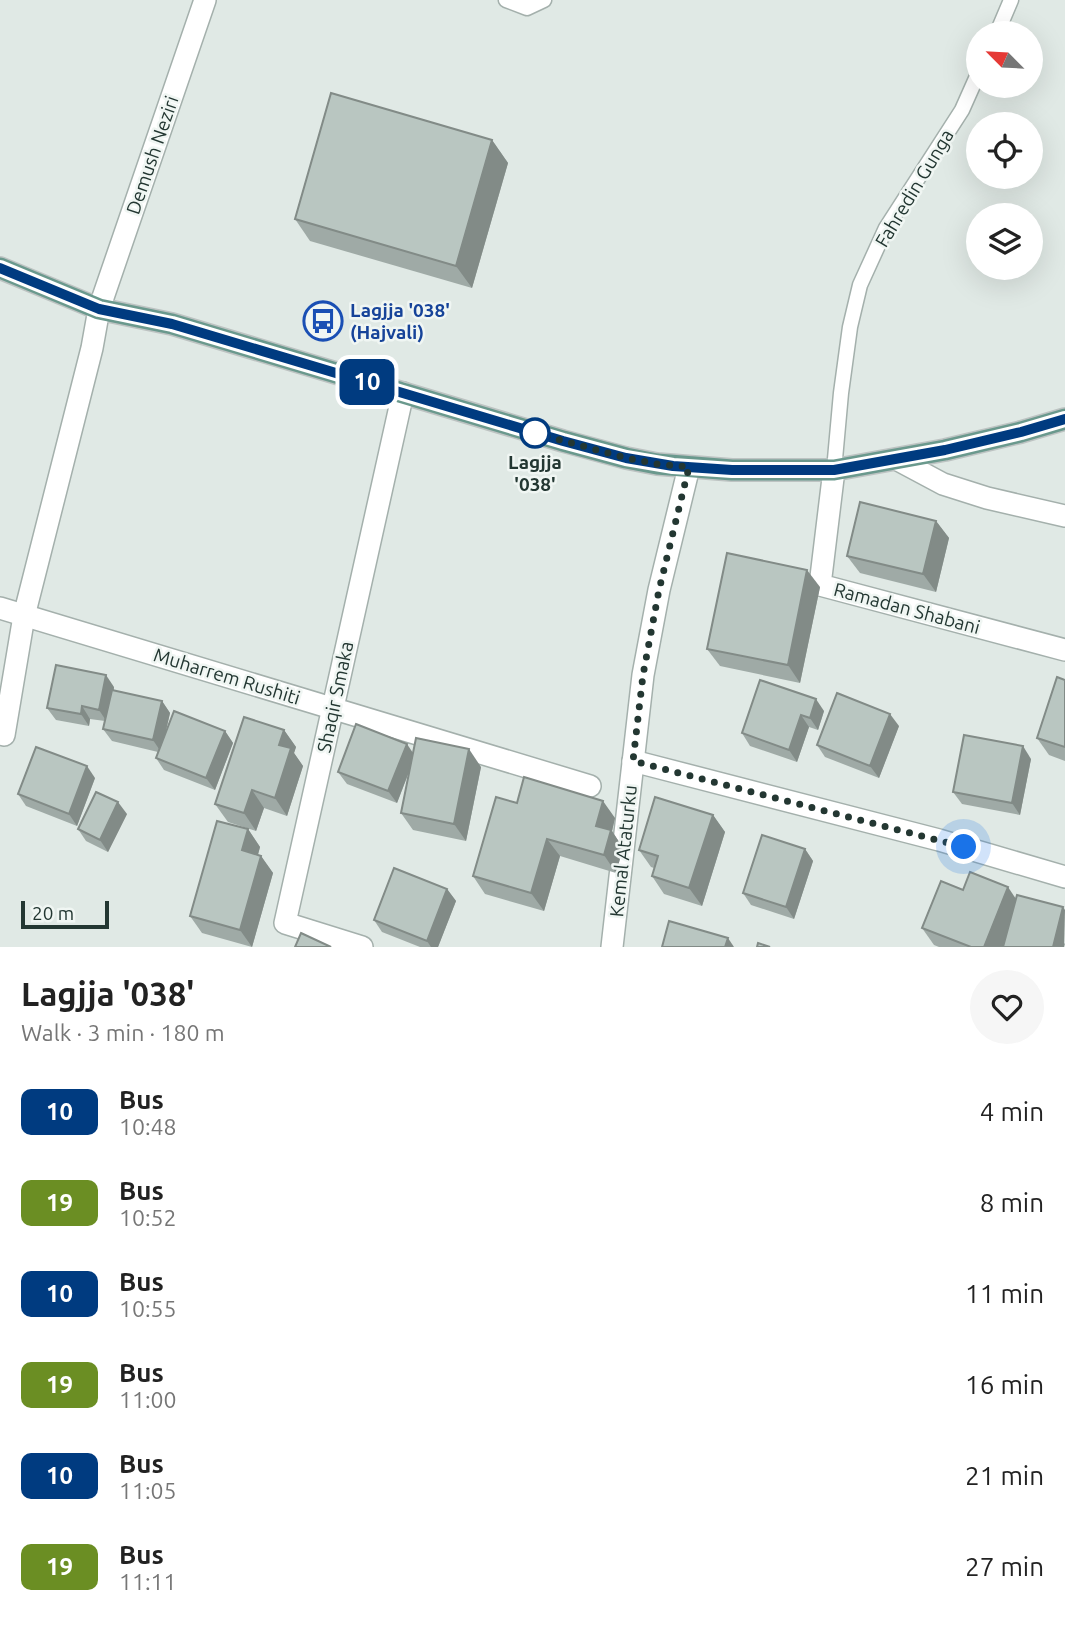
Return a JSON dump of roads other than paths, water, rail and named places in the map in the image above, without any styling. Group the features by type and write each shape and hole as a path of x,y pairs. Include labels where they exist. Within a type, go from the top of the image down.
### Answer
{"main road":[{"path":"0,268 99,309 172,324 563,441 657,464 768,471 834,470 898,460 1021,432 1065,419"}],"street":[{"name":"Demush Neziri","path":"99,309 205,0"},
{"path":"4,735 24,616 92,348 99,309"},
{"name":"Shaqir Smaka","path":"362,947 285,923 403,393"},
{"path":"898,460 943,484 987,498 1065,516"},
{"name":"Kemal Ataturku","path":"612,947 643,675 659,590 689,467"},
{"name":"Ramadan Shabani","path":"834,470 820,585 1065,650"},
{"name":"Muharrem Rushiti","path":"0,608 590,786"},
{"path":"633,761 939,840 1065,877"}],"lane":[{"path":"506,0 527,8 544,0"},
{"path":"1002,21 1012,0"},
{"name":"Fahredin Gunga","path":"834,470 842,380 860,285 886,228 967,98"}],"place":[{"name":"Lagjja '038' (Hajvali)","path":"323,321"},
{"name":"Lagjja '038'","path":"535,433"}]}
